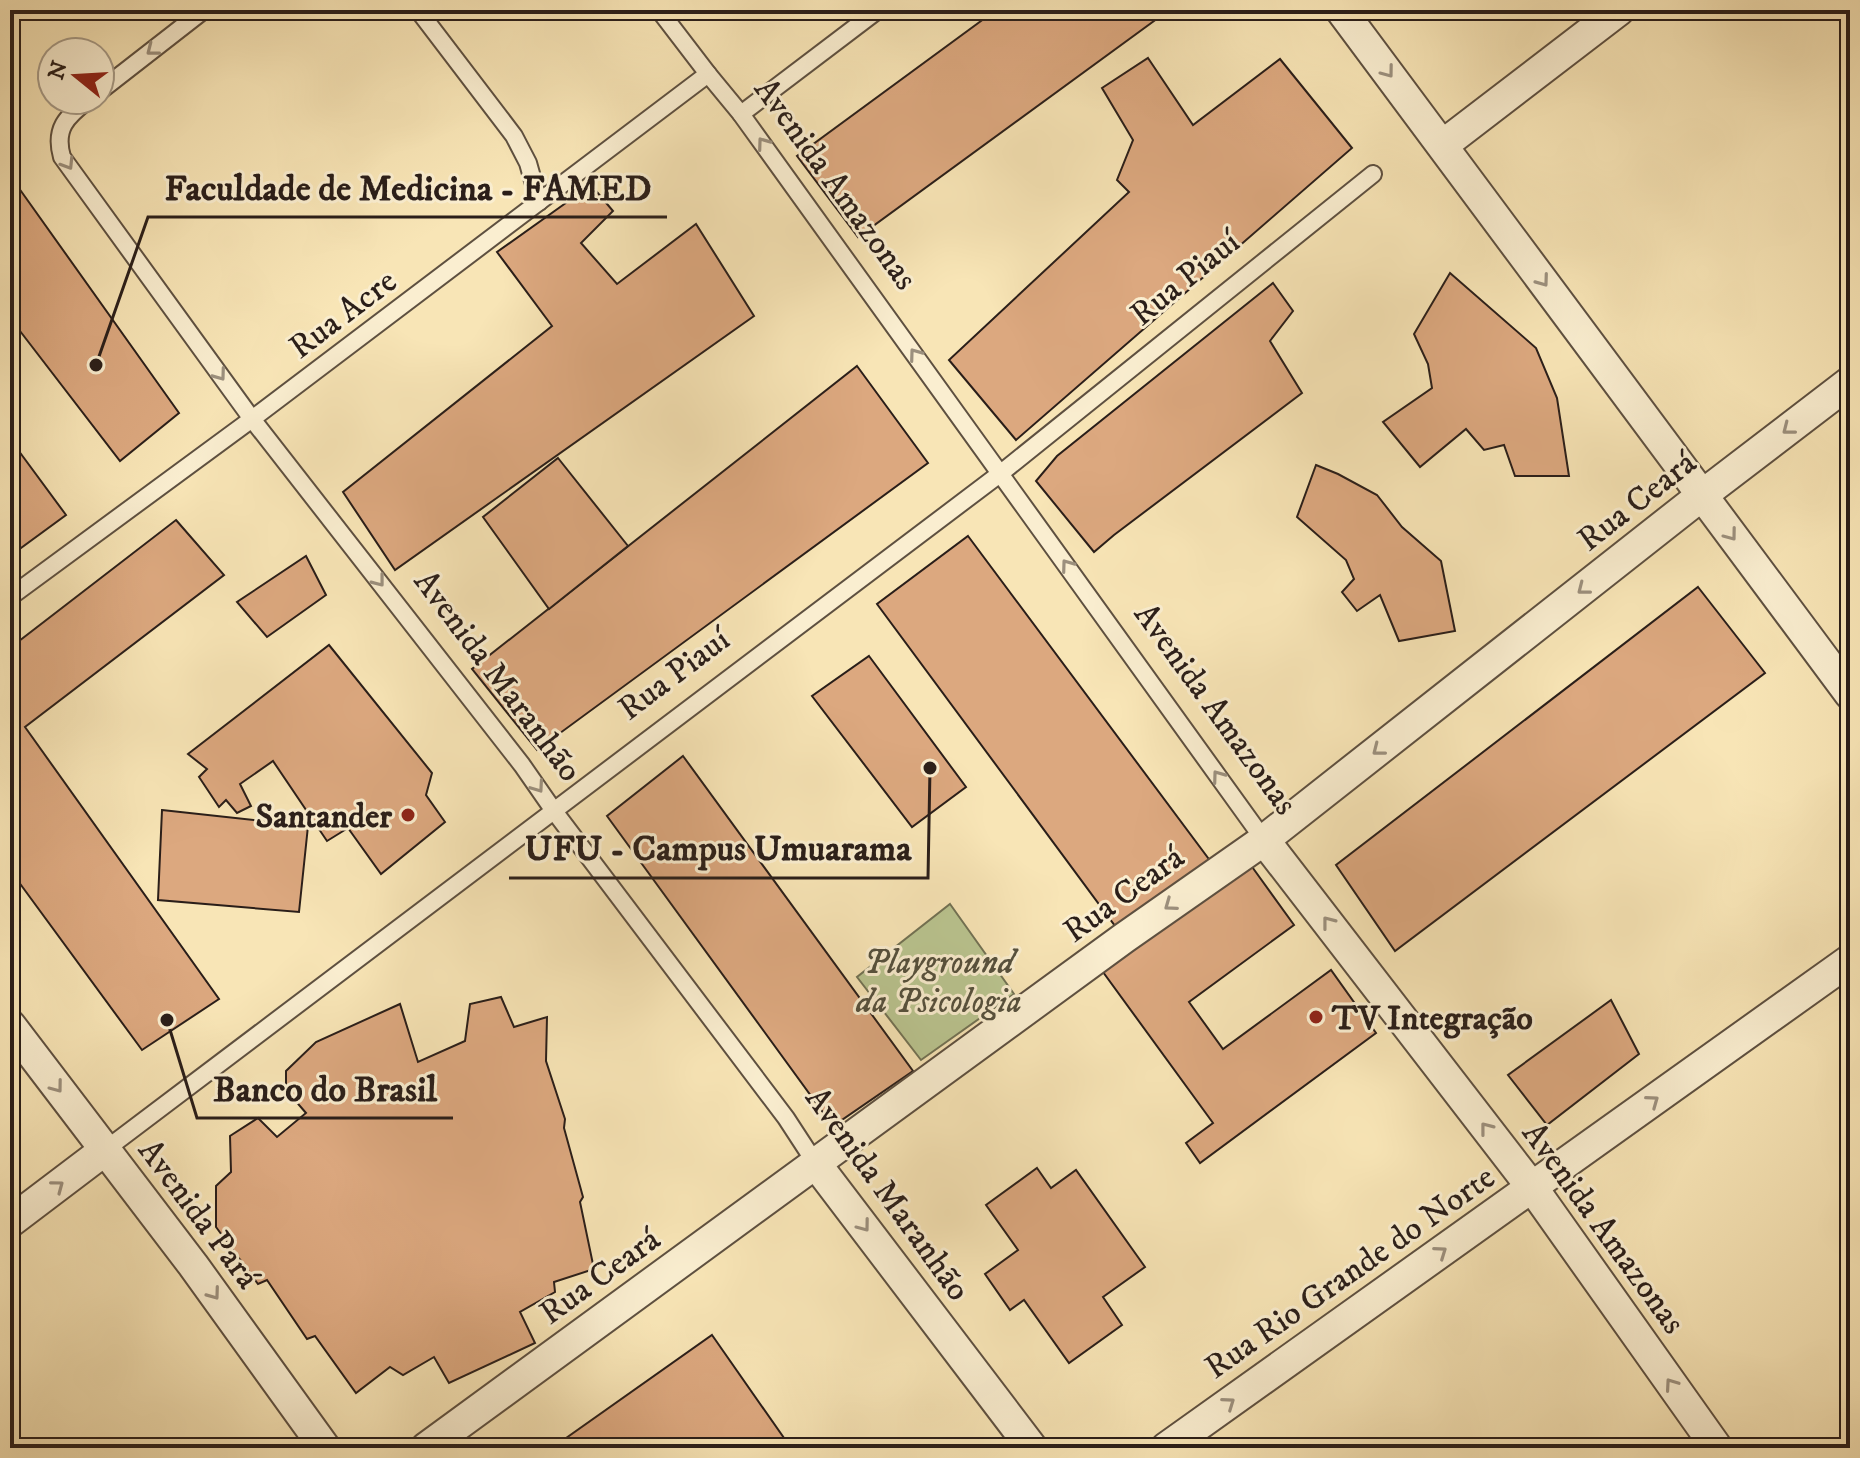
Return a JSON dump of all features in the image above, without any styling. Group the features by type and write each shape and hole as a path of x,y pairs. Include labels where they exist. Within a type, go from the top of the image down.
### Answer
{"street":[{"path":"1341,10 1850,694"},
{"path":"1443,145 1619,10"},
{"name":"Rua Ceará","path":"426,1448 1264,840 1850,382"},
{"name":"Avenida Amazonas","path":"1264,840 1532,1187 1717,1448"},
{"name":"Rua Rio Grande do Norte","path":"1166,1448 1850,960"},
{"name":"Avenida Pará","path":"10,1025 193,1265 325,1448"},
{"name":"Rua Piauí","path":"10,1222 105,1150"},
{"name":"Avenida Maranhão","path":"816,1164 1032,1448"}],"lane":[{"path":"116,79 204,10"},
{"path":"418,10 514,136 528,163 539,202"},
{"name":"Avenida Amazonas","path":"659,10 741,114 1264,840"},
{"path":"741,114 878,10"},
{"name":"Rua Acre","path":"10,597 252,419 708,74"},
{"name":"Avenida Maranhão","path":"70,116 58,142 62,157 252,419 522,765 786,1118 816,1164"},
{"name":"Rua Piauí","path":"105,1150 1001,473 1373,174"}],"green space":[{"name":"Playground da Psicologia","path":"950,904 1014,994 921,1060 857,977"}],"building":[{"path":"996,10 1169,10 858,237 797,156"},
{"path":"1148,58 1193,125 1280,59 1352,148 1016,440 949,360 1129,192 1117,180 1133,140 1102,88"},
{"path":"11,177 179,413 120,461 10,318"},
{"path":"591,185 613,211 581,243 617,284 696,224 754,316 395,570 343,492 552,326 497,252"},
{"path":"1450,273 1536,348 1557,398 1569,476 1515,476 1504,445 1484,450 1466,429 1420,467 1383,422 1432,388 1428,364 1414,334"},
{"path":"1273,283 1293,311 1270,341 1302,393 1094,552 1036,481 1057,456"},
{"path":"857,366 928,463 537,750 472,669"},
{"path":"10,439 66,515 10,556"},
{"path":"558,458 628,546 549,609 483,517"},
{"path":"1316,465 1377,495 1402,527 1441,561 1455,631 1399,641 1380,595 1357,611 1342,592 1354,579 1346,560 1297,517"},
{"path":"176,520 224,575 25,727 219,999 142,1050 10,870 10,648"},
{"path":"968,536 1217,870 1124,938 877,604"},
{"path":"306,556 326,595 267,637 237,602"},
{"path":"1698,587 1765,673 1395,951 1336,865"},
{"path":"329,645 432,773 426,795 445,822 381,874 348,828 327,841 273,761 240,784 251,806 237,813 226,800 219,807 199,777 207,769 188,754"},
{"path":"869,656 966,787 912,827 812,696"},
{"path":"683,756 913,1071 833,1126 607,816"},
{"path":"162,810 308,826 299,912 158,900"},
{"name":"TV Integração","path":"1250,864 1294,925 1189,1002 1223,1049 1331,970 1376,1033 1200,1163 1186,1143 1213,1123 1103,972"},
{"path":"501,997 514,1027 547,1017 546,1061 565,1119 564,1128 583,1197 580,1202 594,1269 554,1282 555,1292 520,1312 535,1343 449,1383 434,1357 403,1375 390,1367 356,1393 315,1336 307,1339 267,1280 258,1284 216,1227 216,1186 231,1172 230,1136 258,1118 277,1137 306,1113 286,1090 286,1071 316,1042 400,1004 418,1062 465,1041 470,1004"},
{"path":"1611,1000 1639,1054 1547,1125 1508,1075"},
{"path":"1037,1168 1051,1188 1076,1170 1145,1267 1103,1297 1122,1325 1069,1363 1024,1300 1010,1310 985,1274 1018,1250 986,1205"},
{"path":"712,1335 791,1448 552,1448"}],"place":[{"name":"Faculdade de Medicina - FAMED","path":"96,365"},
{"name":"UFU - Campus Umuarama","path":"930,768"},
{"name":"Santander","path":"408,815"},
{"name":"TV Integração","path":"1316,1017"},
{"name":"Banco do Brasil","path":"167,1020"}]}
